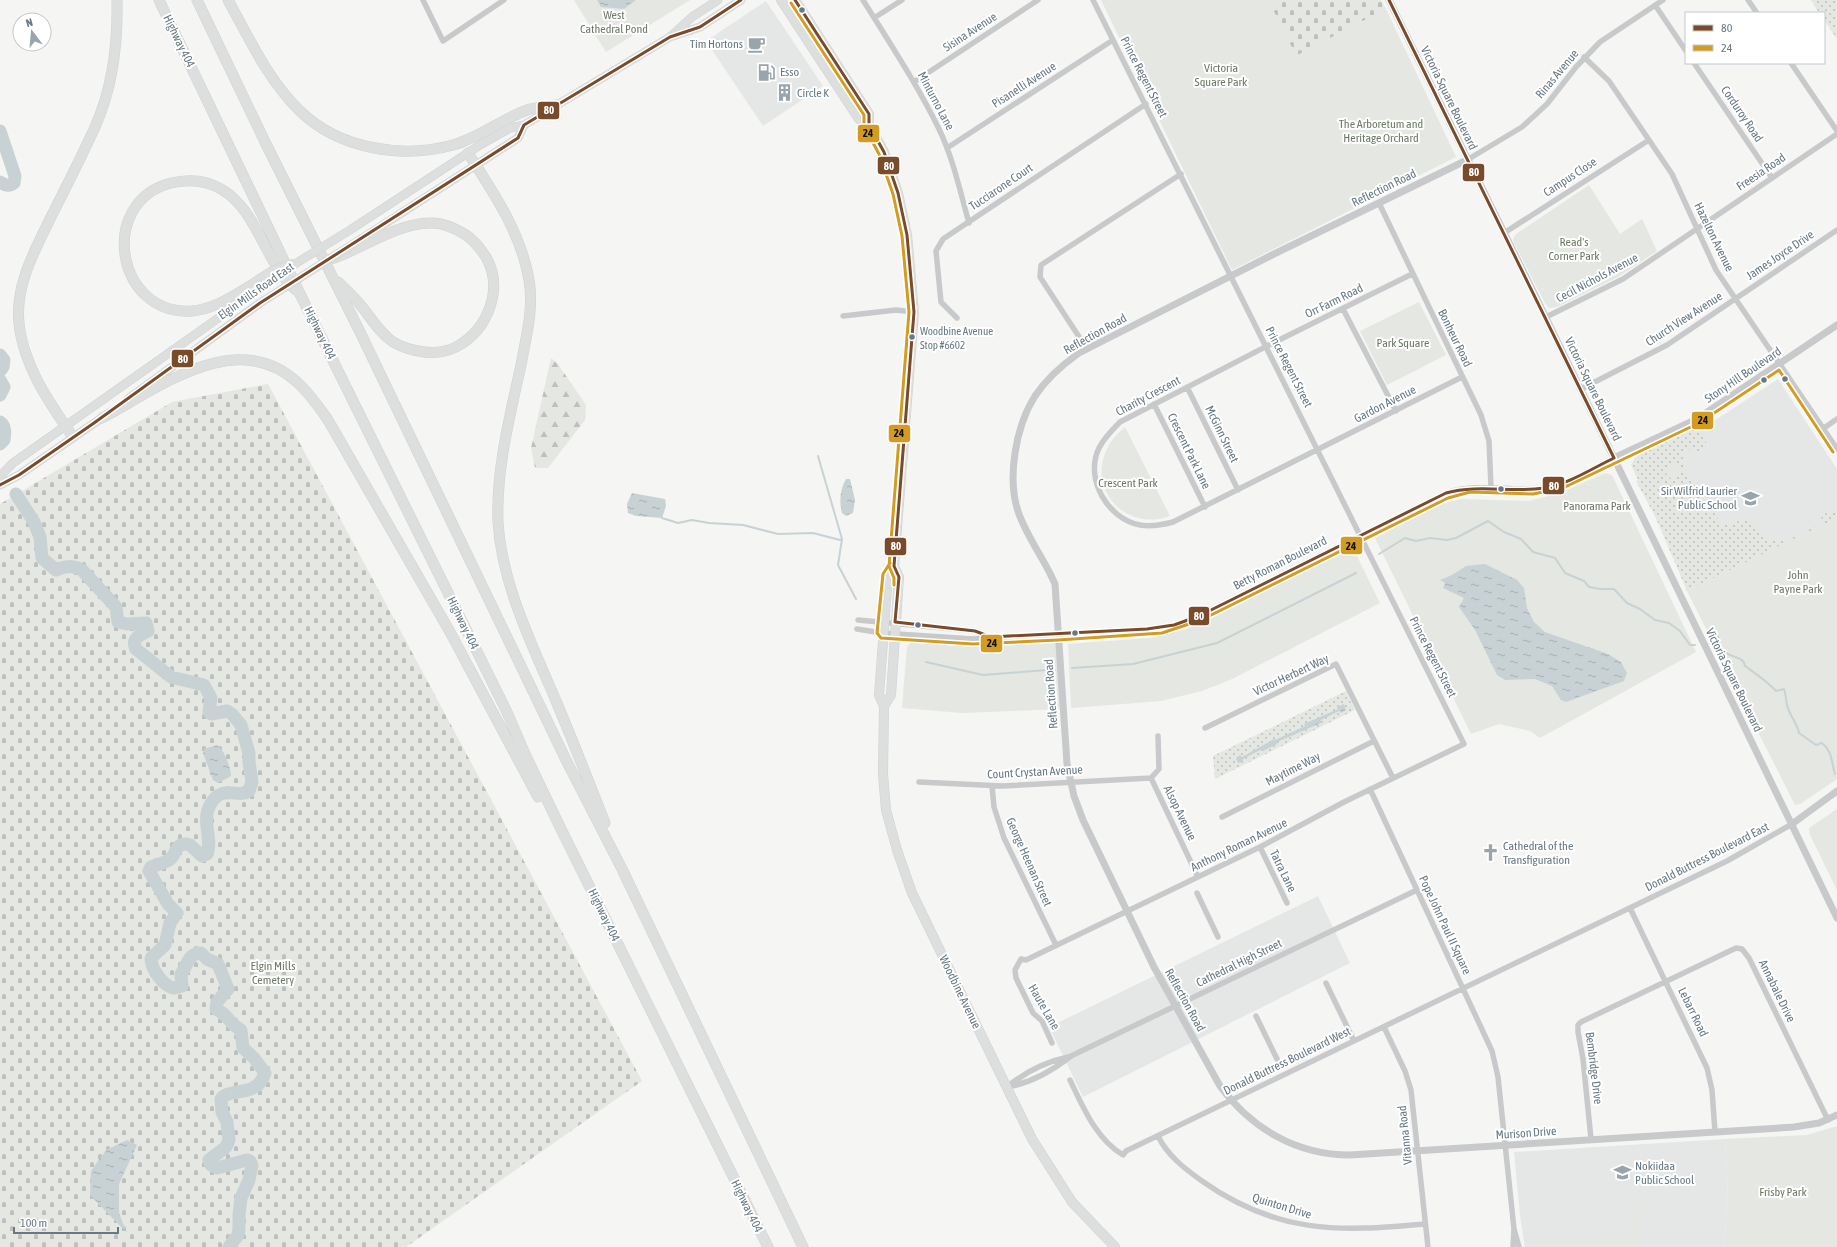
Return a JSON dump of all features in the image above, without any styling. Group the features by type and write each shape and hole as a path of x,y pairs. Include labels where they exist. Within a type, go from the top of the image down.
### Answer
{"highway":[{"path":"73,437 40,385 28,360 19,323 19,302 22,283 31,259 95,127 105,101 112,75 116,46 117,0"},
{"name":"Highway 404","path":"159,0 300,294 502,702 560,827 768,1247"},
{"path":"197,0 567,762 622,869 803,1247"},
{"path":"228,0 268,71 301,112 327,130 356,144 387,150 407,151 420,151 454,145 528,110 557,105"},
{"path":"468,153 497,199 516,234 530,281 531,301 529,327 500,474 498,523 506,574 527,632 573,741 622,869"},
{"path":"295,264 274,271 252,290 212,307 193,311 169,308 157,303 138,288 131,277 126,264 124,252 125,229 134,211 149,194 163,185 183,180 213,184 238,202 254,225 287,283 300,294"},
{"path":"324,262 344,256 359,244 413,225 430,223 457,229 479,245 489,263 494,281 493,300 486,319 473,335 456,348 435,352 414,352 392,341 378,328 357,301 332,276"},
{"path":"102,418 183,373 210,363 228,360 248,360 269,365 283,371 298,382 312,397 328,420 450,632 549,817 560,827"}],"main road":[{"name":"Elgin Mills Road East","path":"295,264 468,153 510,128 524,125 670,37 692,17 718,0"},
{"name":"Elgin Mills Road East","path":"670,37 700,27 741,0"},
{"name":"Woodbine Avenue","path":"781,0 859,119 869,125"},
{"name":"Woodbine Avenue","path":"796,0 869,114 869,125 884,152 898,193 907,235 914,312 894,566 899,577 895,622 896,633 891,695 884,706"},
{"name":"Elgin Mills Road East","path":"359,244 518,138 524,125"},
{"name":"Elgin Mills Road East","path":"0,485 19,475 102,418 260,303 324,262"},
{"name":"Elgin Mills Road East","path":"0,476 14,464 252,290"},
{"name":"Woodbine Avenue","path":"894,566 888,575 882,633 879,695 884,706 883,774 886,810 897,850 912,893 1032,1138 1072,1202 1115,1247"}],"street":[{"path":"423,0 443,41 504,0"},
{"name":"Minturno Lane","path":"863,0 914,82 940,130 947,148 969,222"},
{"path":"874,18 902,0"},
{"name":"Sisina Avenue","path":"914,82 1038,0"},
{"name":"Prince Regent Street","path":"1093,0 1464,744"},
{"name":"Victoria Square Boulevard","path":"1390,0 1467,160 1546,317 1837,918"},
{"name":"Rinas Avenue","path":"1467,160 1508,137 1536,116 1584,57 1604,39 1663,0"},
{"path":"1748,0 1756,12"},
{"path":"1655,5 1685,50"},
{"name":"Pisanelli Avenue","path":"947,148 1113,40"},
{"name":"Hazelton Avenue","path":"1584,57 1608,81 1674,178 1716,270 1837,449"},
{"name":"Corduroy Road","path":"1695,64 1772,178"},
{"path":"1792,64 1837,131"},
{"name":"Tucciarone Court","path":"957,318 941,302 936,251 943,239 1146,104"},
{"name":"Freesia Road","path":"1698,229 1837,134"},
{"name":"Campus Close","path":"1504,233 1649,140"},
{"name":"Reflection Road","path":"1231,1100 1214,1076 1127,911 1083,820 1070,782 1067,764 1055,584 1048,568 1029,538 1018,512 1014,485 1014,456 1022,425 1035,396 1060,367 1087,349 1231,276 1467,160"},
{"path":"1087,349 1040,277 1041,265 1180,174"},
{"name":"Bonheur Road","path":"1379,203 1481,415 1489,441 1491,487"},
{"name":"Cecil Nichols Avenue","path":"1546,317 1623,279 1698,229"},
{"name":"James Joyce Drive","path":"1735,299 1837,230"},
{"name":"Orr Farm Road","path":"1265,347 1412,274"},
{"name":"Church View Avenue","path":"1581,389 1668,345 1735,299"},
{"path":"1343,309 1396,411"},
{"path":"843,316 896,310 914,312"},
{"name":"Stony Hill Boulevard","path":"1614,458 1697,419 1837,325"},
{"name":"Charity Crescent","path":"1265,347 1120,422 1110,432 1098,450 1095,466 1096,482 1101,496 1121,517 1139,525 1159,526 1173,522 1205,507 1318,449"},
{"name":"Gardon Avenue","path":"1318,449 1462,377"},
{"name":"McGinn Street","path":"1187,387 1238,490"},
{"name":"Crescent Park Lane","path":"1154,404 1205,507"},
{"path":"1824,428 1837,419"},
{"name":"Betty Roman Boulevard","path":"857,629 882,633 973,638 1058,635 1148,629 1188,620 1446,493 1469,487 1533,488 1553,486 1614,458"},
{"name":"Betty Roman Boulevard","path":"858,620 895,622 975,632 991,637"},
{"name":"Victor Herbert Way","path":"1205,728 1336,664 1393,778"},
{"name":"Alsop Avenue","path":"1158,736 1159,769 1151,778 1198,877"},
{"name":"Maytime Way","path":"1222,817 1374,741"},
{"name":"Anthony Roman Avenue","path":"1020,959 1026,960 1260,847 1370,789 1464,744"},
{"name":"Count Crystan Avenue","path":"919,782 992,786 1151,778"},
{"name":"George Heenan Street","path":"992,786 994,807 1004,838 1056,945"},
{"name":"Pope John Paul II Square","path":"1370,789 1462,989 1630,908"},
{"path":"1792,824 1837,791"},
{"name":"Donald Buttress Boulevard East","path":"1630,908 1741,854 1792,824"},
{"name":"Tatra Lane","path":"1260,847 1287,904"},
{"name":"Cathedral High Street","path":"1006,1087 1020,1076 1053,1060 1071,1056 1417,890"},
{"path":"1197,893 1218,937"},
{"name":"Lebarr Road","path":"1630,908 1707,1068 1712,1090 1715,1132"},
{"name":"Annabale Drive","path":"1666,981 1730,950 1736,948 1742,949 1749,958 1828,1120"},
{"name":"Haute Lane","path":"1020,959 1015,970 1016,978 1033,1013 1042,1021 1052,1043"},
{"name":"Bembridge Drive","path":"1591,1139 1578,1025 1581,1022 1666,981"},
{"path":"1326,983 1354,1041"},
{"path":"1462,989 1488,1040 1495,1061 1514,1229 1513,1247"},
{"name":"Donald Buttress Boulevard West","path":"1070,1080 1090,1120 1112,1148 1122,1155 1126,1151 1462,989"},
{"path":"1256,1016 1278,1061"},
{"name":"Vitanna Road","path":"1384,1027 1408,1078 1413,1103 1428,1247"},
{"name":"Cathedral High Street","path":"1006,1087 1024,1084 1056,1068 1071,1056"},
{"name":"Murison Drive","path":"1231,1100 1262,1129 1292,1144 1316,1152 1350,1155 1794,1127 1828,1120 1837,1116"},
{"name":"Quinton Drive","path":"1158,1136 1166,1149 1203,1182 1235,1202 1274,1218 1309,1226 1337,1229 1371,1229 1425,1224"},
{"path":"1514,1229 1519,1247"}],"shaded area":[{"path":"766,1 823,86 763,126 706,41"},
{"name":"Sir Wilfrid Laurier Public School","path":"1778,379 1837,469 1837,518 1706,582 1660,452 1691,436"},
{"path":"1318,896 1350,963 1083,1097 1049,1027"},
{"name":"Nokiidaa Public School","path":"1725,1139 1728,1194 1724,1247 1525,1247 1520,1216 1514,1152"}],"green space":[{"name":"West Cathedral Pond","path":"574,0 690,0 606,52"},
{"path":"1101,0 1268,0 1296,56 1386,9 1456,157 1232,270"},
{"path":"1268,0 1381,0 1386,9 1296,56"},
{"path":"1811,0 1837,0 1837,39 1825,21 1825,12 1818,12"},
{"name":"Read's Corner Park","path":"1589,185 1620,234 1642,219 1657,251 1618,277 1557,307 1549,308 1546,305 1513,239 1516,234"},
{"name":"Park Square","path":"1419,302 1446,355 1387,385 1360,331"},
{"path":"551,358 558,364 586,405 585,420 548,468 535,468 531,448"},
{"name":"Elgin Mills Cemetery","path":"268,384 642,1081 406,1247 0,1247 0,504 172,402"},
{"name":"Crescent Park","path":"1125,427 1170,516 1154,519 1140,518 1127,513 1116,505 1107,494 1102,481 1102,466 1106,451 1117,435"},
{"path":"1692,429 1699,430 1707,444 1705,449 1699,452 1693,452 1690,449 1682,453 1685,470 1721,523 1729,525 1741,520 1748,520 1764,538 1775,541 1789,539 1803,533 1823,522 1821,517 1822,515 1837,509 1837,518 1687,591 1655,516 1636,481 1638,480 1631,465 1634,459 1639,455"},
{"path":"1675,461 1683,469 1672,480 1664,471"},
{"name":"Panorama Park","path":"1605,473 1612,475 1696,652 1540,738 1530,731 1499,724 1471,734 1375,538 1438,505 1461,499 1529,501 1560,493"},
{"name":"John Payne Park","path":"1837,518 1837,779 1800,804 1795,805 1687,591"},
{"path":"1353,548 1380,603 1232,679 1202,691 1161,701 1071,708 1068,644 1150,638 1187,629"},
{"path":"1059,635 1063,709 962,713 902,708 907,647 913,640"},
{"path":"1346,691 1355,710 1215,779 1213,756"},
{"path":"1837,809 1837,890 1810,835 1809,828"},
{"name":"Frisby Park","path":"1837,1126 1837,1247 1724,1247 1728,1194 1725,1139 1807,1135"},
{"path":"1639,1207 1640,1247 1539,1247 1538,1241 1606,1236 1606,1230 1618,1229 1619,1238 1629,1237 1628,1208"}],"water":[{"path":"597,0 636,0 624,9 601,7"},
{"path":"846,479 850,479 855,500 853,513 846,516 842,513 840,500 842,487"},
{"path":"632,493 665,499 666,506 662,518 636,516 628,513 627,504"},
{"path":"1485,564 1517,580 1524,588 1527,608 1534,622 1545,632 1608,654 1621,662 1627,673 1624,681 1566,702 1561,700 1552,686 1535,679 1505,680 1497,675 1475,630 1459,607 1464,598 1443,588 1445,583 1440,580 1452,575 1466,566"},
{"path":"1344,704 1346,710 1341,713 1339,711 1321,720 1321,723 1277,742 1277,744 1263,751 1262,749 1238,763 1236,758 1240,755 1242,757 1274,739 1275,740 1305,726 1304,724 1338,709 1337,707"},
{"path":"217,745 220,747 227,759 231,776 218,783 213,780 203,753 204,749"},
{"path":"127,1140 137,1145 119,1184 119,1213 127,1233 90,1195 91,1171 106,1150"}],"waterway":[{"path":"0,131 15,176 14,183 10,185 5,185 0,182"},
{"path":"0,355 4,360 3,367 0,371"},
{"path":"0,380 4,387 0,395"},
{"path":"0,422 5,433 4,440 0,444"},
{"path":"818,456 842,539 838,565 856,599"},
{"path":"16,494 34,522 40,537 42,558 56,570 69,567 75,567 82,570 116,607 118,622 127,624 146,623 148,631 135,640 134,643 136,649 171,677 204,685 211,698 209,712 211,714 227,711 232,714 241,725 249,753 252,782 249,791 245,793 225,793 215,798 210,805 207,818 209,842 207,854 202,856 190,845 185,844 179,846 172,858 151,867 149,871 168,904 177,913 170,923 165,945 151,958 155,972 162,981 174,988 182,986 181,974 193,955 201,953 207,959 218,964 228,989 217,1002 216,1009 224,1014 233,1025 241,1030 243,1048 254,1058 265,1073 261,1081 256,1086 230,1094 221,1099 222,1112 227,1122 229,1140 226,1147 209,1160 211,1165 217,1168 247,1160 250,1161 252,1166 249,1180 241,1198 238,1235 229,1247"},
{"path":"662,518 678,523 692,520 709,523 743,525 778,534 813,533 840,540 842,539"},
{"path":"1379,554 1405,538 1416,541 1430,538 1447,540 1456,538 1488,521 1504,532 1521,539 1533,552 1555,558 1565,573 1584,581 1589,587 1614,589 1627,603 1640,609 1655,620 1669,623 1680,631 1690,645 1695,645"},
{"path":"1072,668 1133,664 1217,643 1356,573"},
{"path":"1712,636 1716,634 1721,648 1727,654 1744,662 1745,666 1776,691 1784,689 1788,709 1797,725 1799,733 1816,745 1822,743 1826,746 1830,754 1835,774"},
{"path":"926,662 983,675 1046,670"}],"transit line":[{"name":"80","path":"0,485 19,475 94,423 260,303 518,138 524,125 670,37 700,27 741,0"},
{"name":"80","path":"795,0 869,114 869,125 884,152 898,193 907,235 914,312 894,566 899,577 895,622 975,631 991,637 1147,629 1174,625 1199,616 1446,493 1471,489 1519,490 1544,488 1571,480 1614,458 1389,0"},
{"name":"24","path":"791,3 864,115 864,126 879,154 893,194 902,236 909,312 889,566 894,578 894,585"},
{"name":"24","path":"890,563 883,574 877,633 881,638 973,644 1162,633 1201,620 1448,498 1470,492 1533,494 1563,488 1699,423 1779,370 1833,452"}],"place":[{"name":"Tim Hortons","path":"756,44"},
{"name":"Esso","path":"767,72"},
{"name":"Circle K","path":"784,93"},
{"name":"Woodbine Avenue Stop #6602","path":"912,337"},
{"name":"Sir Wilfrid Laurier Public School","path":"1750,498"},
{"name":"Cathedral of the Transfiguration","path":"1490,853"},
{"name":"Nokiidaa Public School","path":"1622,1173"}],"park label":[{"name":"Victoria Square Park","path":"1221,75"},
{"name":"The Arboretum and Heritage Orchard","path":"1381,131"}]}
